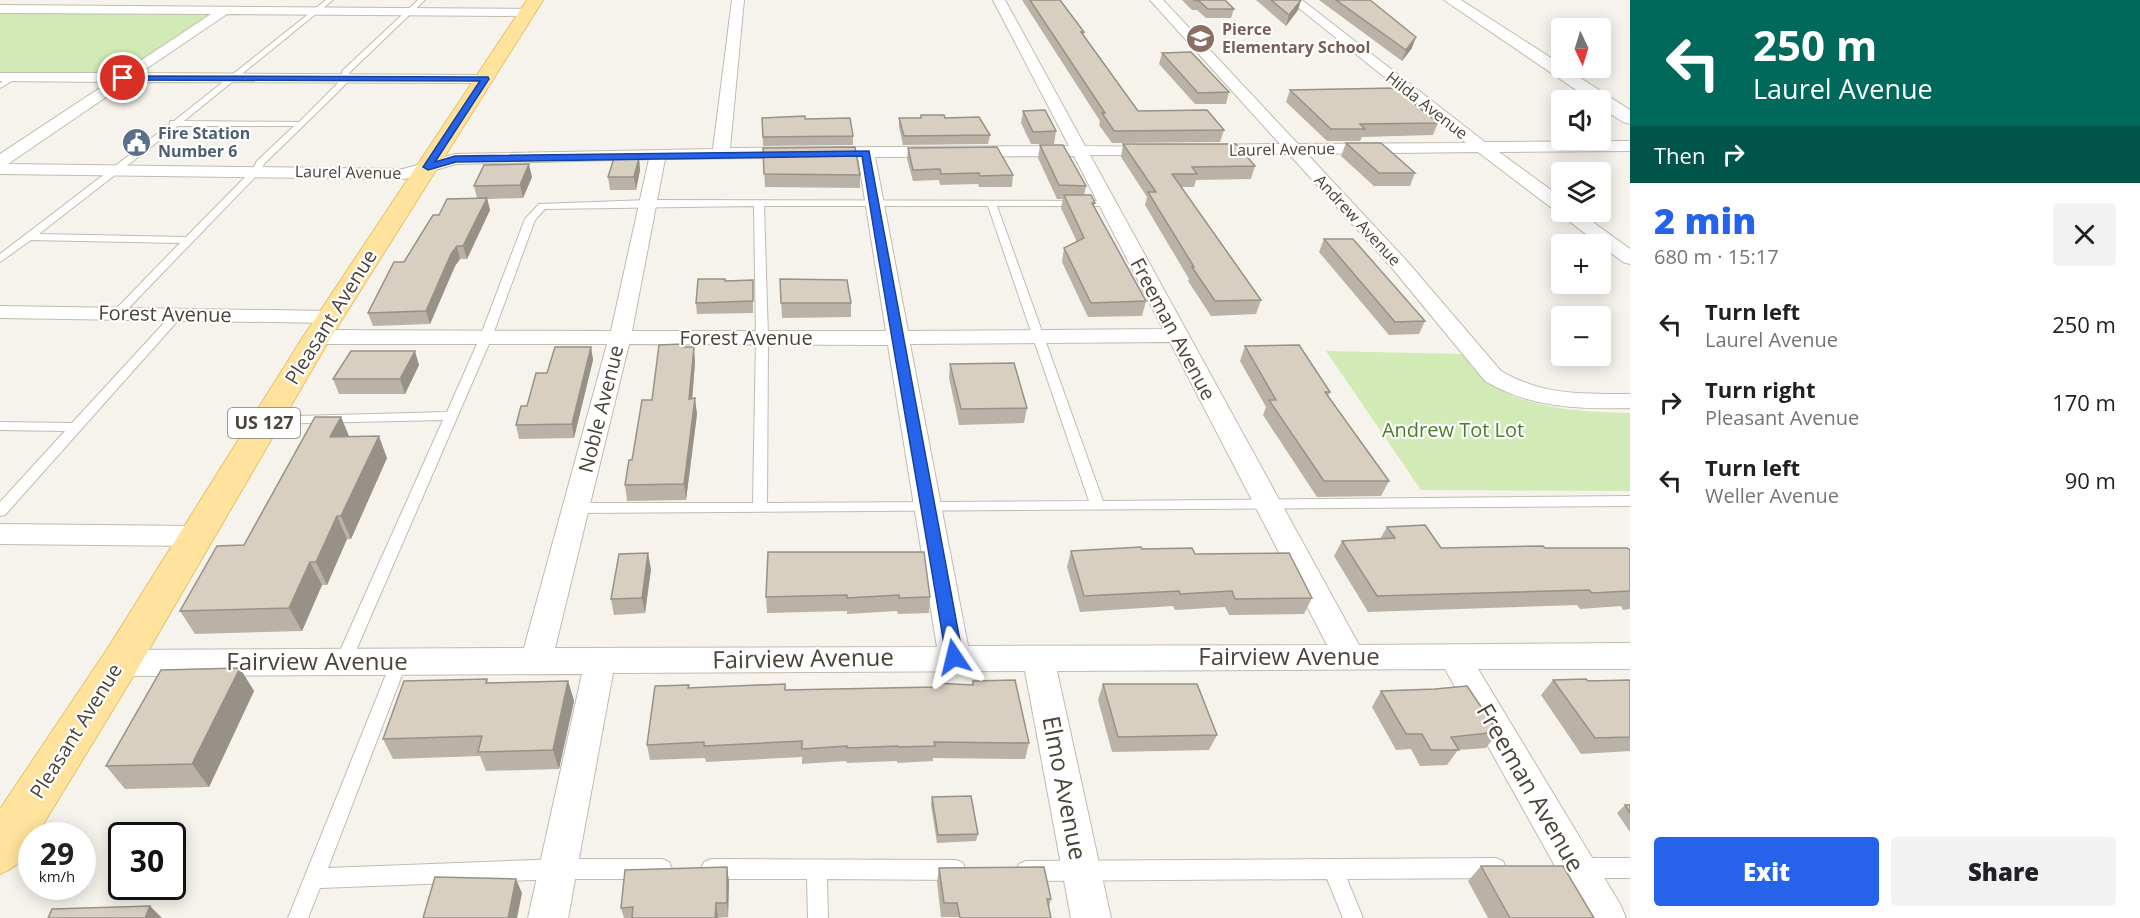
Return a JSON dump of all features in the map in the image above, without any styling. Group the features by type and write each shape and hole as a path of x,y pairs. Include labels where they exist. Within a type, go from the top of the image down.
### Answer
{"main road":[{"name":"Pleasant Avenue","path":"0,851 120,663 195,536 324,327 531,6"}],"street":[{"path":"0,162 240,0"},
{"path":"721,154 738,0"},
{"name":"Freeman Avenue","path":"999,0 1349,656"},
{"name":"Andrew Avenue","path":"1156,0 1399,264 1479,362 1510,388 1541,398 1569,402 1630,401"},
{"name":"Hilda Avenue","path":"1295,0 1480,147 1551,199"},
{"path":"1451,0 1630,118"},
{"path":"0,9 411,11 531,6"},
{"path":"0,77 485,79"},
{"name":"Laurel Avenue","path":"0,169 257,170 404,174 455,159 658,154 1630,146"},
{"path":"866,153 896,338 929,507 954,657"},
{"name":"Noble Avenue","path":"536,661 620,338 658,154"},
{"path":"1581,222 1630,258"},
{"name":"Forest Avenue","path":"0,312 178,314 486,338 1176,335"},
{"path":"0,534 195,536"},
{"name":"Fairview Avenue","path":"120,663 954,657 1630,656"},
{"name":"Freeman Avenue","path":"1454,657 1564,868 1606,918"},
{"name":"Elmo Avenue","path":"1038,658 1091,918"},
{"path":"548,918 600,661"}],"lane":[{"path":"0,259 117,170 330,0"},
{"path":"117,314 257,170 260,163 300,124 311,117 346,79 345,73 422,0"},
{"path":"0,86 15,77"},
{"path":"174,123 300,124"},
{"path":"343,662 486,338 530,219 542,206 648,203 1107,203"},
{"path":"759,203 762,338 760,507"},
{"path":"992,204 1098,506"},
{"path":"30,237 188,240"},
{"path":"0,511 178,314"},
{"path":"266,420 452,416"},
{"path":"0,426 77,427"},
{"path":"576,508 1630,501"},
{"path":"298,918 399,662"},
{"path":"1009,870 1518,868"},
{"path":"1564,868 1630,868"},
{"path":"314,878 558,869 973,870"},
{"path":"817,869 818,918"},
{"path":"1333,869 1353,918"}],"green space":[{"path":"0,9 224,11 123,78 0,77"},
{"name":"Andrew Tot Lot","path":"1326,351 1462,354 1480,376 1514,396 1571,410 1630,413 1630,491 1421,490"}],"building":[{"path":"1030,0 1060,0 1138,111 1207,110 1224,130 1114,131 1102,113 1105,113"},
{"path":"1193,0 1225,0 1234,9 1208,9 1199,1"},
{"path":"1271,0 1301,0 1289,15"},
{"path":"1336,0 1370,0 1416,37 1406,50"},
{"path":"1191,52 1229,92 1198,93 1162,53"},
{"path":"1395,88 1438,123 1360,124 1365,129 1331,129 1290,90"},
{"path":"1045,110 1056,131 1033,132 1023,111"},
{"path":"921,115 944,115 945,118 979,117 990,135 904,136 899,118 921,118"},
{"path":"805,116 805,119 850,118 853,136 763,137 762,118"},
{"path":"1346,143 1381,143 1415,173 1379,173"},
{"path":"1123,144 1236,144 1255,166 1192,167 1197,174 1172,174 1261,300 1215,301 1148,192 1156,192"},
{"path":"1040,145 1063,145 1086,186 1059,185"},
{"path":"855,147 860,175 764,174 763,148"},
{"path":"997,147 1013,175 980,176 979,173 941,174 940,169 913,170 908,148"},
{"path":"614,158 639,158 634,177 608,177"},
{"path":"529,164 520,185 474,186 484,165"},
{"path":"1064,195 1091,195 1095,203 1092,203 1146,301 1091,303 1064,248 1084,238"},
{"path":"487,198 463,246 457,246 451,254 426,311 368,313 394,262 404,262 433,215 439,215 447,199"},
{"path":"1324,239 1353,239 1425,321 1395,322"},
{"path":"698,279 753,280 753,301 696,303"},
{"path":"780,279 847,280 851,303 781,303"},
{"path":"682,344 682,347 694,347 689,399 695,398 684,484 625,485 629,460 632,460 642,400 652,400 659,345"},
{"path":"1299,345 1330,392 1325,392 1389,481 1324,481 1269,400 1276,400 1245,346"},
{"path":"555,347 591,347 572,424 516,425 521,406 527,406 536,373 547,373"},
{"path":"351,351 415,351 400,379 333,379"},
{"path":"1014,363 1027,408 961,409 950,364"},
{"path":"315,417 341,417 330,437 379,436 341,516 337,516 316,562 310,562 289,608 180,611 217,546 244,545"},
{"path":"1425,525 1441,548 1543,546 1545,548 1627,548 1630,550 1630,591 1592,593 1589,590 1377,596 1342,541 1395,538 1387,527"},
{"path":"1141,547 1142,549 1192,548 1195,554 1289,553 1312,598 1235,599 1232,591 1084,596 1071,551"},
{"path":"768,552 924,552 930,597 899,598 899,595 847,598 847,595 766,597"},
{"path":"648,553 642,598 611,599 619,554"},
{"path":"240,668 192,764 106,766 161,670"},
{"path":"487,679 486,683 568,681 553,750 478,752 482,736 383,739 404,681"},
{"path":"1586,679 1588,681 1630,680 1630,737 1595,738 1553,680"},
{"path":"1015,680 1029,743 934,742 935,746 847,748 847,746 802,749 802,741 704,746 704,742 647,745 655,686 689,685 688,688 785,684 785,690 935,687 935,683 973,685 973,681"},
{"path":"1103,684 1197,684 1217,735 1118,737"},
{"path":"1467,686 1498,732 1451,737 1459,750 1431,750 1422,734 1406,734 1381,691 1435,689"},
{"path":"971,796 978,834 938,835 932,797"},
{"path":"1481,866 1563,866 1594,918 1510,918"},
{"path":"727,867 727,903 716,903 715,918 632,918 633,907 621,908 625,870"},
{"path":"1044,867 1051,899 1047,899 1051,918 960,918 957,903 944,903 939,868"},
{"path":"435,877 516,879 508,918 423,918"},
{"path":"150,906 145,918 48,918 52,909"}],"place":[{"name":"Pierce Elementary School","path":"1201,38"},
{"name":"Fire Station Number 6","path":"137,142"}],"route":[{"path":"123,78 485,79 428,167 455,159 658,154 866,153 896,338 929,507 954,657"}]}
